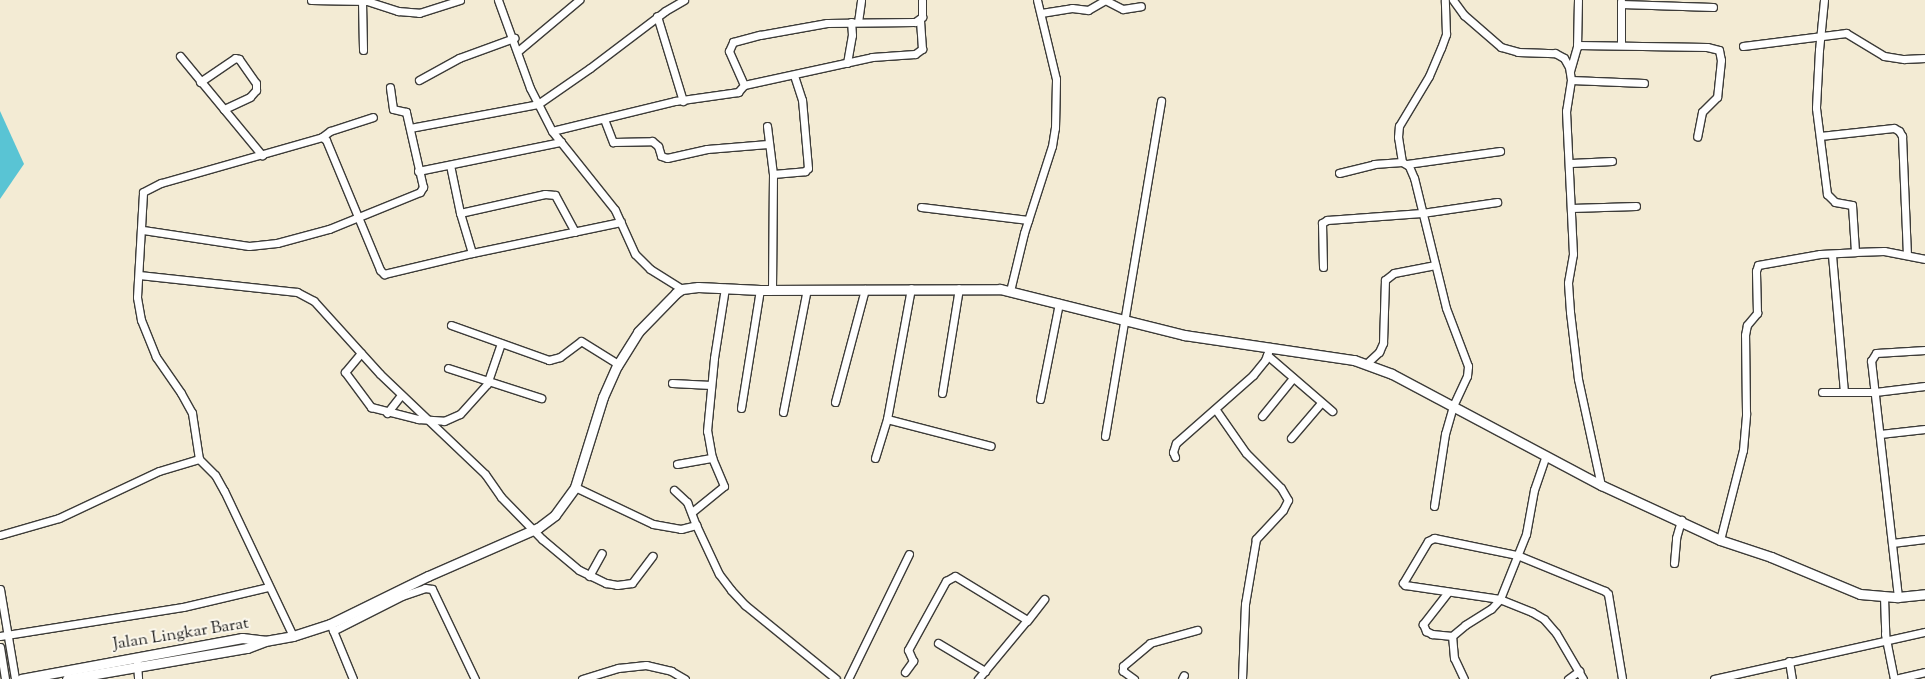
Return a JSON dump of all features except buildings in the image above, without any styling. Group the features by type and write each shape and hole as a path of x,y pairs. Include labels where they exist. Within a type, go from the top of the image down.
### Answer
{"street":[{"path":"311,0 362,1 419,13 460,0"},
{"path":"498,0 514,38 538,104 552,131 591,178 621,222 635,254 650,269 682,288 760,290 959,288 1010,291 1059,303 1123,322 1184,335 1269,351 1354,360 1392,374 1600,485 1681,520 1720,540 1771,557 1860,594 1884,597 1925,594"},
{"path":"518,51 579,0"},
{"path":"410,128 538,104 590,68 657,16 684,0"},
{"path":"847,63 854,22 862,0"},
{"path":"552,131 683,101 738,92 744,85 872,57 920,52 923,40 920,21 922,0"},
{"path":"1010,291 1028,220 1052,146 1055,128 1056,79 1037,0"},
{"path":"1041,13 1072,8 1088,10 1105,0 1123,9 1141,6"},
{"path":"1434,506 1439,466 1453,406 1467,376 1468,366 1446,308 1414,178 1405,163 1399,126 1429,76 1441,48 1446,34 1445,0"},
{"path":"1452,0 1464,14 1501,47 1518,52 1555,52 1567,62 1570,71 1571,80 1566,111 1571,163 1573,254 1568,282 1572,344 1600,485"},
{"path":"1570,71 1577,45 1578,0"},
{"path":"1824,0 1820,35 1816,108 1828,194 1836,202 1852,205 1855,252"},
{"path":"362,1 363,50"},
{"path":"1620,45 1621,2 1713,7"},
{"path":"657,16 683,101"},
{"path":"744,85 730,51 733,42 780,31 854,22 891,24 920,21"},
{"path":"1743,46 1820,35 1846,34 1884,56 1904,59 1925,58"},
{"path":"419,80 459,58 514,38"},
{"path":"1577,45 1708,47 1719,50 1721,60 1717,97 1702,112 1697,137"},
{"path":"180,56 262,155"},
{"path":"200,82 235,58 239,59 256,83 256,90 250,97 224,109"},
{"path":"773,174 806,171 808,168 802,100 794,75"},
{"path":"1571,80 1644,83"},
{"path":"143,230 249,246 303,238 358,218 420,192 423,187 418,171 410,128 405,111 393,109 390,87"},
{"path":"1105,436 1161,101"},
{"path":"293,636 268,587 224,491 215,475 199,459 192,413 182,393 156,357 141,320 137,297 143,230 143,192 148,188 322,137 330,131 373,117"},
{"path":"604,119 612,142 652,141 658,146 664,158 707,149 768,144"},
{"path":"767,126 768,144 773,174 772,290"},
{"path":"1820,136 1894,128 1899,131 1902,136 1907,255"},
{"path":"322,137 326,140 380,270 384,274 472,253 621,222"},
{"path":"418,171 561,142"},
{"path":"1339,173 1374,164 1405,163 1500,151"},
{"path":"1571,163 1612,162"},
{"path":"450,165 460,213 472,253"},
{"path":"460,213 551,194 559,200 575,232"},
{"path":"1323,267 1324,221 1422,213 1497,202"},
{"path":"1571,208 1636,206"},
{"path":"921,207 1028,220"},
{"path":"1720,540 1743,450 1746,413 1744,336 1747,325 1757,313 1756,271 1762,263 1820,254 1832,255 1855,252 1884,251 1925,260"},
{"path":"1832,255 1844,391"},
{"path":"1366,364 1379,352 1383,343 1385,280 1394,273 1435,265"},
{"path":"139,274 297,292 314,301 401,395 485,474 501,497 562,557 589,576 617,585 632,583 652,556"},
{"name":"Jalan Lingkar Barat","path":"67,679 136,661 242,638 266,641 332,628 428,576 472,559 534,531 556,515 575,486 603,397 618,364 638,332 682,288"},
{"path":"692,512 724,486 712,458 707,431 711,385 725,288"},
{"path":"875,458 887,419 912,288"},
{"path":"942,392 959,288"},
{"path":"835,402 865,289"},
{"path":"741,408 760,290"},
{"path":"783,412 807,290"},
{"path":"1040,399 1059,303"},
{"path":"451,325 548,360 560,357 581,342 618,364"},
{"path":"362,352 345,372 371,407 387,413 428,420 444,421 460,414 488,381 501,343"},
{"path":"1898,597 1872,356 1876,353 1925,350"},
{"path":"1269,351 1293,378 1332,411"},
{"path":"1175,457 1173,452 1176,443 1216,410 1254,375 1269,351"},
{"path":"448,368 541,398"},
{"path":"1262,416 1293,378"},
{"path":"672,383 711,385"},
{"path":"1822,392 1876,392 1925,386"},
{"path":"387,413 401,395"},
{"path":"1291,438 1321,403"},
{"path":"1216,410 1246,453 1281,488 1288,500 1283,510 1256,539 1245,604 1242,679"},
{"path":"887,419 991,446"},
{"path":"1880,434 1925,429"},
{"path":"1448,592 1423,624 1426,631 1432,634 1452,636 1491,609 1500,599 1526,534 1535,484 1546,456"},
{"path":"677,464 712,458"},
{"path":"0,535 59,518 159,471 199,459"},
{"path":"575,486 653,524 681,529 696,525"},
{"path":"674,490 680,494 692,512 696,525 719,574 731,590 750,609 836,679"},
{"path":"1674,563 1676,538 1681,520"},
{"path":"1583,679 1556,633 1544,619 1500,599 1409,587 1403,583 1428,540 1434,538 1517,555 1599,588 1608,594 1622,679"},
{"path":"1892,543 1925,539"},
{"path":"589,576 602,553"},
{"path":"848,679 908,554"},
{"path":"906,672 913,661 908,650 950,576 961,578 1028,621"},
{"path":"0,636 182,607 268,587"},
{"path":"353,679 332,628 402,596 430,588 434,591 475,679"},
{"path":"0,589 9,634 15,679"},
{"path":"1884,597 1886,638 1895,679 1925,672"},
{"path":"978,679 1028,621 1044,599"},
{"path":"1134,679 1124,671 1123,666 1150,643 1197,630"},
{"path":"1714,679 1886,638 1925,632"},
{"path":"1452,636 1454,658 1464,679"},
{"path":"938,643 985,671"},
{"path":"0,647 5,679"},
{"path":"136,661 138,679"},
{"name":"Jalan Lingkar Barat","path":"21,679 136,661"},
{"path":"1788,662 1792,679"},
{"path":"582,679 618,668 646,665 671,671 685,679"},
{"path":"1568,679 1579,671"}],"water":[{"path":"0,111 24,164 0,199"}]}
